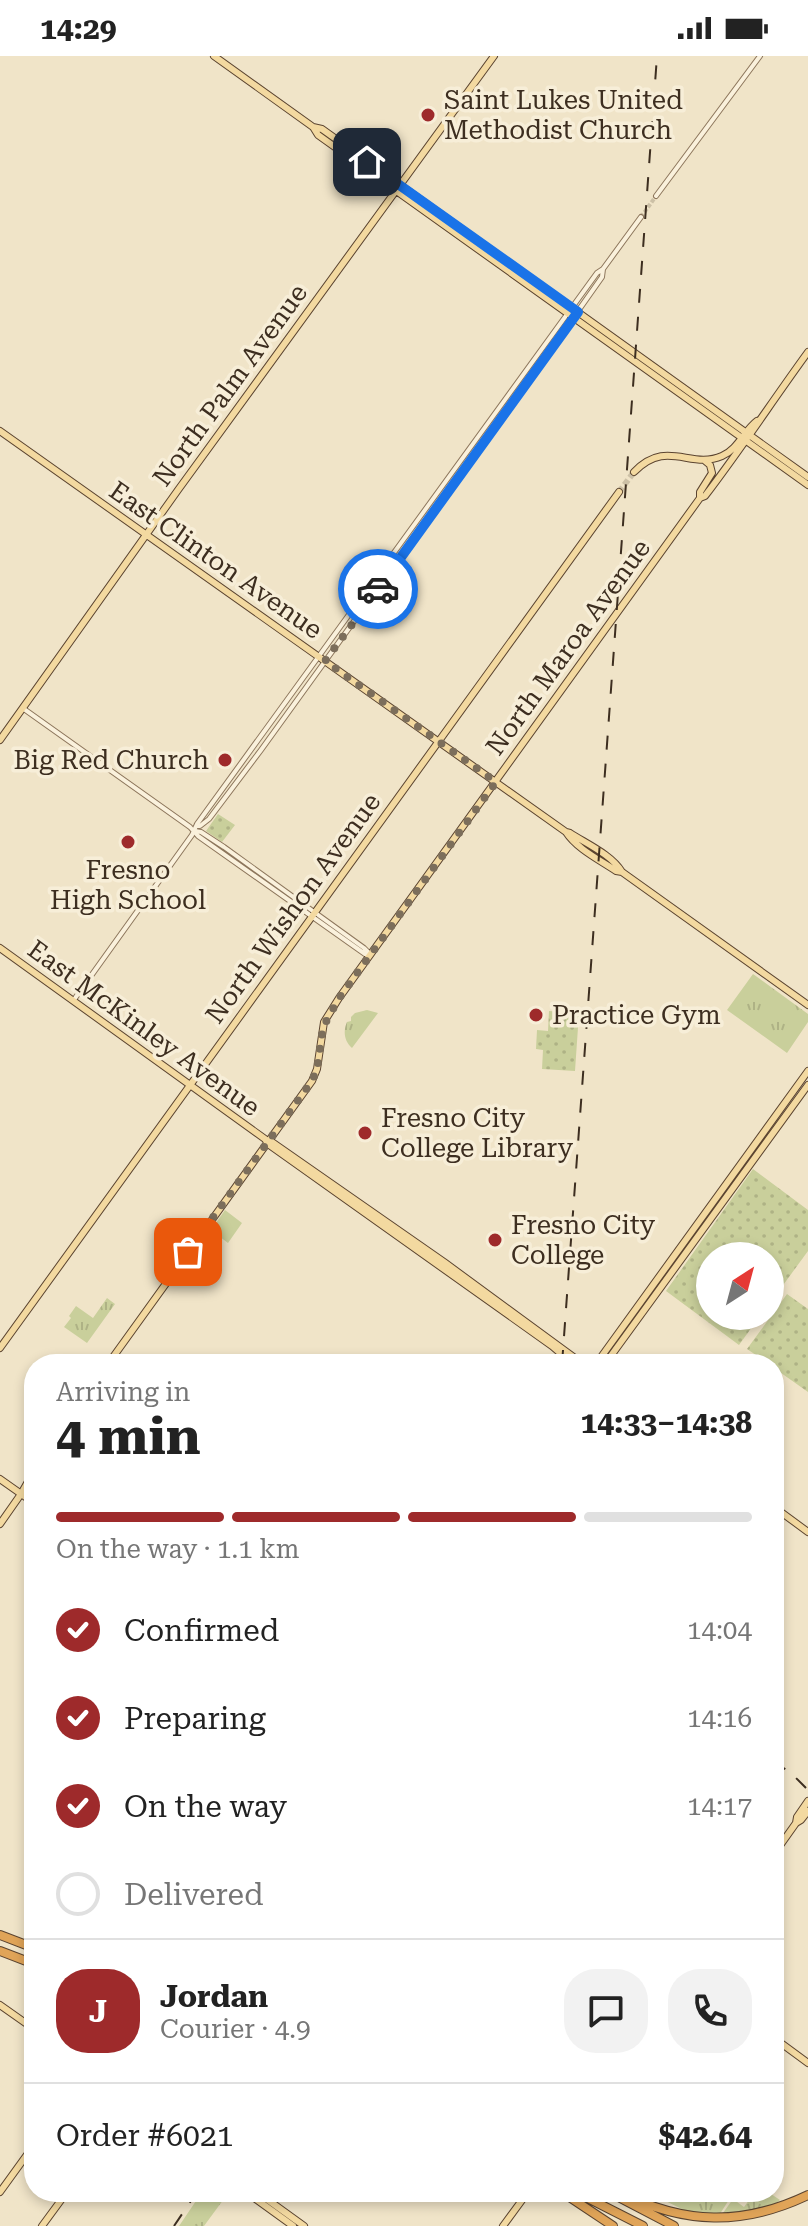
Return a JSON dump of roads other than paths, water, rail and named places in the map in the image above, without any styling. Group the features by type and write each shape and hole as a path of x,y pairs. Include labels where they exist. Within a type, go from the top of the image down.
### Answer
{"highway":[{"path":"0,1934 24,1939"},
{"path":"0,1934 24,1944"},
{"path":"0,1951 24,1960"},
{"path":"641,2202 696,2223 742,2224 784,2211 808,2195"},
{"path":"577,2202 612,2226"},
{"path":"596,2202 643,2226"},
{"path":"628,2202 674,2226"}],"main road":[{"path":"214,56 313,127 318,135 398,188 746,437 808,485"},
{"name":"North Palm Avenue","path":"0,740 494,56"},
{"name":"North Maroa Avenue","path":"268,1141 316,1074 326,1019 808,352"},
{"name":"East Clinton Avenue","path":"0,431 566,832 599,852 622,872 808,1005"},
{"path":"634,472 661,455 710,459 724,455 746,437"},
{"path":"746,437 808,477"},
{"path":"700,498 700,492 712,473 710,465 702,459"},
{"name":"North Wishon Avenue","path":"0,1348 619,492"},
{"name":"East Clinton Avenue","path":"566,832 581,846 622,872"},
{"path":"581,846 599,852"},
{"name":"East McKinley Avenue","path":"0,948 189,1086 376,1214 571,1354"},
{"path":"613,1354 634,1325 652,1292 730,1193 762,1141 761,1136 808,1071"},
{"path":"603,1354 645,1295 655,1289 668,1264 808,1085"},
{"path":"115,1354 268,1141"},
{"name":"East McKinley Avenue","path":"268,1141 484,1298 512,1314 561,1354"},
{"path":"354,1205 376,1214"},
{"path":"627,1335 626,1329 645,1295"},
{"path":"0,1479 24,1496"},
{"path":"0,1524 24,1489"},
{"path":"784,1514 808,1532"},
{"path":"796,1823 808,1801"},
{"path":"784,1840 808,1811"},
{"path":"0,2005 24,2022"},
{"path":"784,2045 808,2063"},
{"path":"0,2192 24,2159"},
{"path":"42,2226 60,2202"},
{"path":"260,2202 293,2226"},
{"path":"271,2202 304,2226"},
{"path":"503,2226 521,2202"}],"street":[{"path":"656,196 760,56"},
{"path":"73,1001 197,824 602,277 603,269 641,217"},
{"path":"322,658 573,313"},
{"path":"23,708 196,829 198,836 370,955"}],"tunnel":[{"path":"641,217 656,196"},
{"path":"619,492 634,472"}],"railway":[{"path":"563,1354 657,56"},
{"path":"784,1768 808,1790"},
{"path":"174,2226 190,2202"}],"place":[{"name":"Saint Lukes United Methodist Church","path":"428,115"},
{"name":"Big Red Church","path":"225,760"},
{"name":"Fresno High School","path":"128,842"},
{"name":"Practice Gym","path":"536,1015"},
{"name":"Fresno City College Library","path":"365,1133"},
{"name":"Fresno City College","path":"495,1240"}]}
